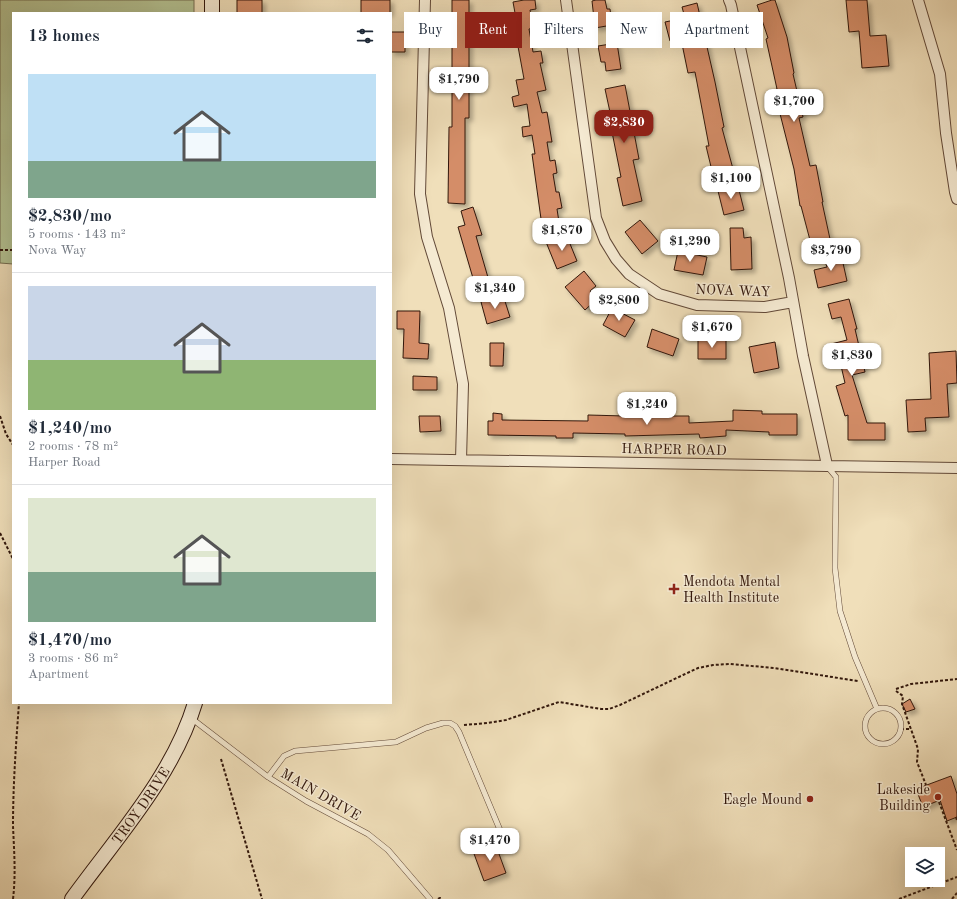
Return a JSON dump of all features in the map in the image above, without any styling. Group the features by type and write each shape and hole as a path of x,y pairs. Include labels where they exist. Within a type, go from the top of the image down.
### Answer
{"street":[{"path":"212,0 212,12"},
{"path":"424,0 420,194 427,237 449,308 462,384 461,460"},
{"name":"NOVA WAY","path":"566,0 596,218 605,241 616,259 629,274 659,294 697,305 765,307 793,302"},
{"path":"729,0 826,465"},
{"path":"918,0 940,74 946,133 957,199"},
{"name":"HARPER ROAD","path":"392,459 957,468"},
{"name":"TROY DRIVE","path":"72,899 150,792 172,758 195,704"}],"lane":[{"path":"826,465 836,477 835,568 840,611 851,645 877,709"},
{"path":"882,708 893,711 900,719 901,729 895,739 890,742 879,743 874,741 866,733 866,721 872,712 877,709 882,708"},
{"name":"MAIN DRIVE","path":"190,718 268,777 306,801 368,834 388,850 430,899"},
{"path":"268,777 284,756 295,751 396,742 435,724 450,723 455,726 459,732 505,842"}],"path":[{"path":"0,250 12,250"},
{"path":"0,416 6,434 12,443"},
{"path":"0,533 12,557"},
{"path":"455,726 506,720 559,702 592,708 609,708 620,705 693,670 713,665 730,664 774,668 866,682"},
{"path":"926,785 916,762 918,749 902,704 903,696 896,690 911,684 957,679"},
{"path":"14,899 16,879 13,825 15,753 19,704"},
{"path":"901,729 910,729"},
{"path":"221,759 262,899"},
{"path":"939,802 957,850"},
{"path":"899,899 957,877"},
{"path":"952,899 957,893"},
{"path":"438,899 442,899"}],"green space":[{"path":"0,0 194,0 194,12 12,12 12,264 0,263"}],"building":[{"path":"237,0 262,0 262,12 237,12"},
{"path":"361,0 390,0 390,12 361,12"},
{"path":"452,0 469,0 469,12 465,12 465,48 469,48 469,118 465,118 465,204 448,203 449,127 452,127 452,48 457,48 457,12 452,12"},
{"path":"535,0 536,9 530,10 530,48 532,48 533,52 541,51 543,63 540,63 546,90 537,92 542,113 547,112 552,142 547,142 550,161 555,160 557,173 553,174 556,192 559,192 562,208 557,209 559,222 542,226 532,154 535,154 532,135 523,137 522,127 530,126 527,104 514,107 512,97 519,95 516,80 524,79 518,48 522,48 522,12 515,12 513,2"},
{"path":"605,0 607,9 610,9 610,12 606,12 606,26 598,27 598,12 593,12 592,1"},
{"path":"775,0 787,37 793,74 803,117 799,118 810,166 816,165 830,239 811,244 800,206 794,169 774,90 777,89 766,39 768,38 763,23 763,12 759,12 757,5"},
{"path":"846,0 867,0 870,36 886,35 889,66 862,68 859,31 849,32"},
{"path":"697,3 699,12 683,12 682,7"},
{"path":"670,21 670,41 665,22"},
{"path":"392,32 404,32 405,52 392,52"},
{"path":"606,45 606,48 618,48 621,69 606,71 605,62 601,62 598,46"},
{"path":"683,48 707,48 724,127 722,128 733,169 713,175 706,146 709,146 695,72 688,73"},
{"path":"625,85 639,159 633,160 642,201 623,206 617,178 621,177 611,127 613,126 605,89"},
{"path":"738,186 744,210 724,215 718,191"},
{"path":"473,207 482,235 476,236 489,281 475,285 458,227 465,225 461,211"},
{"path":"640,220 658,241 642,254 625,232"},
{"path":"730,228 743,228 744,238 751,237 752,269 731,270"},
{"path":"566,234 577,261 557,269 546,242"},
{"path":"678,251 707,257 703,275 674,270"},
{"path":"841,254 847,281 818,288 814,270 827,267 824,258"},
{"path":"584,271 596,286 590,291 597,299 585,310 565,287"},
{"path":"503,295 510,317 487,324 481,302"},
{"path":"849,299 857,329 855,329 865,372 852,375 867,423 885,423 885,440 848,440 848,415 845,416 836,386 845,383 839,357 830,359 827,345 847,340 841,317 832,319 828,304"},
{"path":"612,308 635,320 625,337 603,325"},
{"path":"397,311 420,311 419,343 429,344 428,359 403,358 404,329 397,329"},
{"path":"652,329 679,339 673,356 647,347"},
{"path":"698,339 726,339 726,359 698,359"},
{"path":"775,342 779,368 754,373 749,347"},
{"path":"490,343 504,343 503,366 490,366"},
{"path":"956,351 957,383 947,384 949,417 925,418 926,431 908,432 906,400 931,399 929,353"},
{"path":"413,376 437,377 437,390 413,390"},
{"path":"733,410 762,411 762,414 797,414 797,435 769,435 769,432 726,430 726,436 700,438 699,434 625,436 625,434 573,433 573,438 556,438 556,436 488,435 488,421 493,421 493,413 502,414 502,420 588,421 588,415 689,416 689,423 733,421"},
{"path":"419,416 440,416 441,431 420,432"},
{"path":"910,699 915,709 906,712 902,704"},
{"name":"Lakeside Building","path":"951,776 957,794 957,817 947,821 940,800 923,807 916,789"},
{"path":"495,843 506,873 484,881 473,851"}],"place":[{"name":"Mendota Mental Health Institute","path":"674,589"},
{"name":"Lakeside Building","path":"938,797"},
{"name":"Eagle Mound","path":"810,799"}]}
